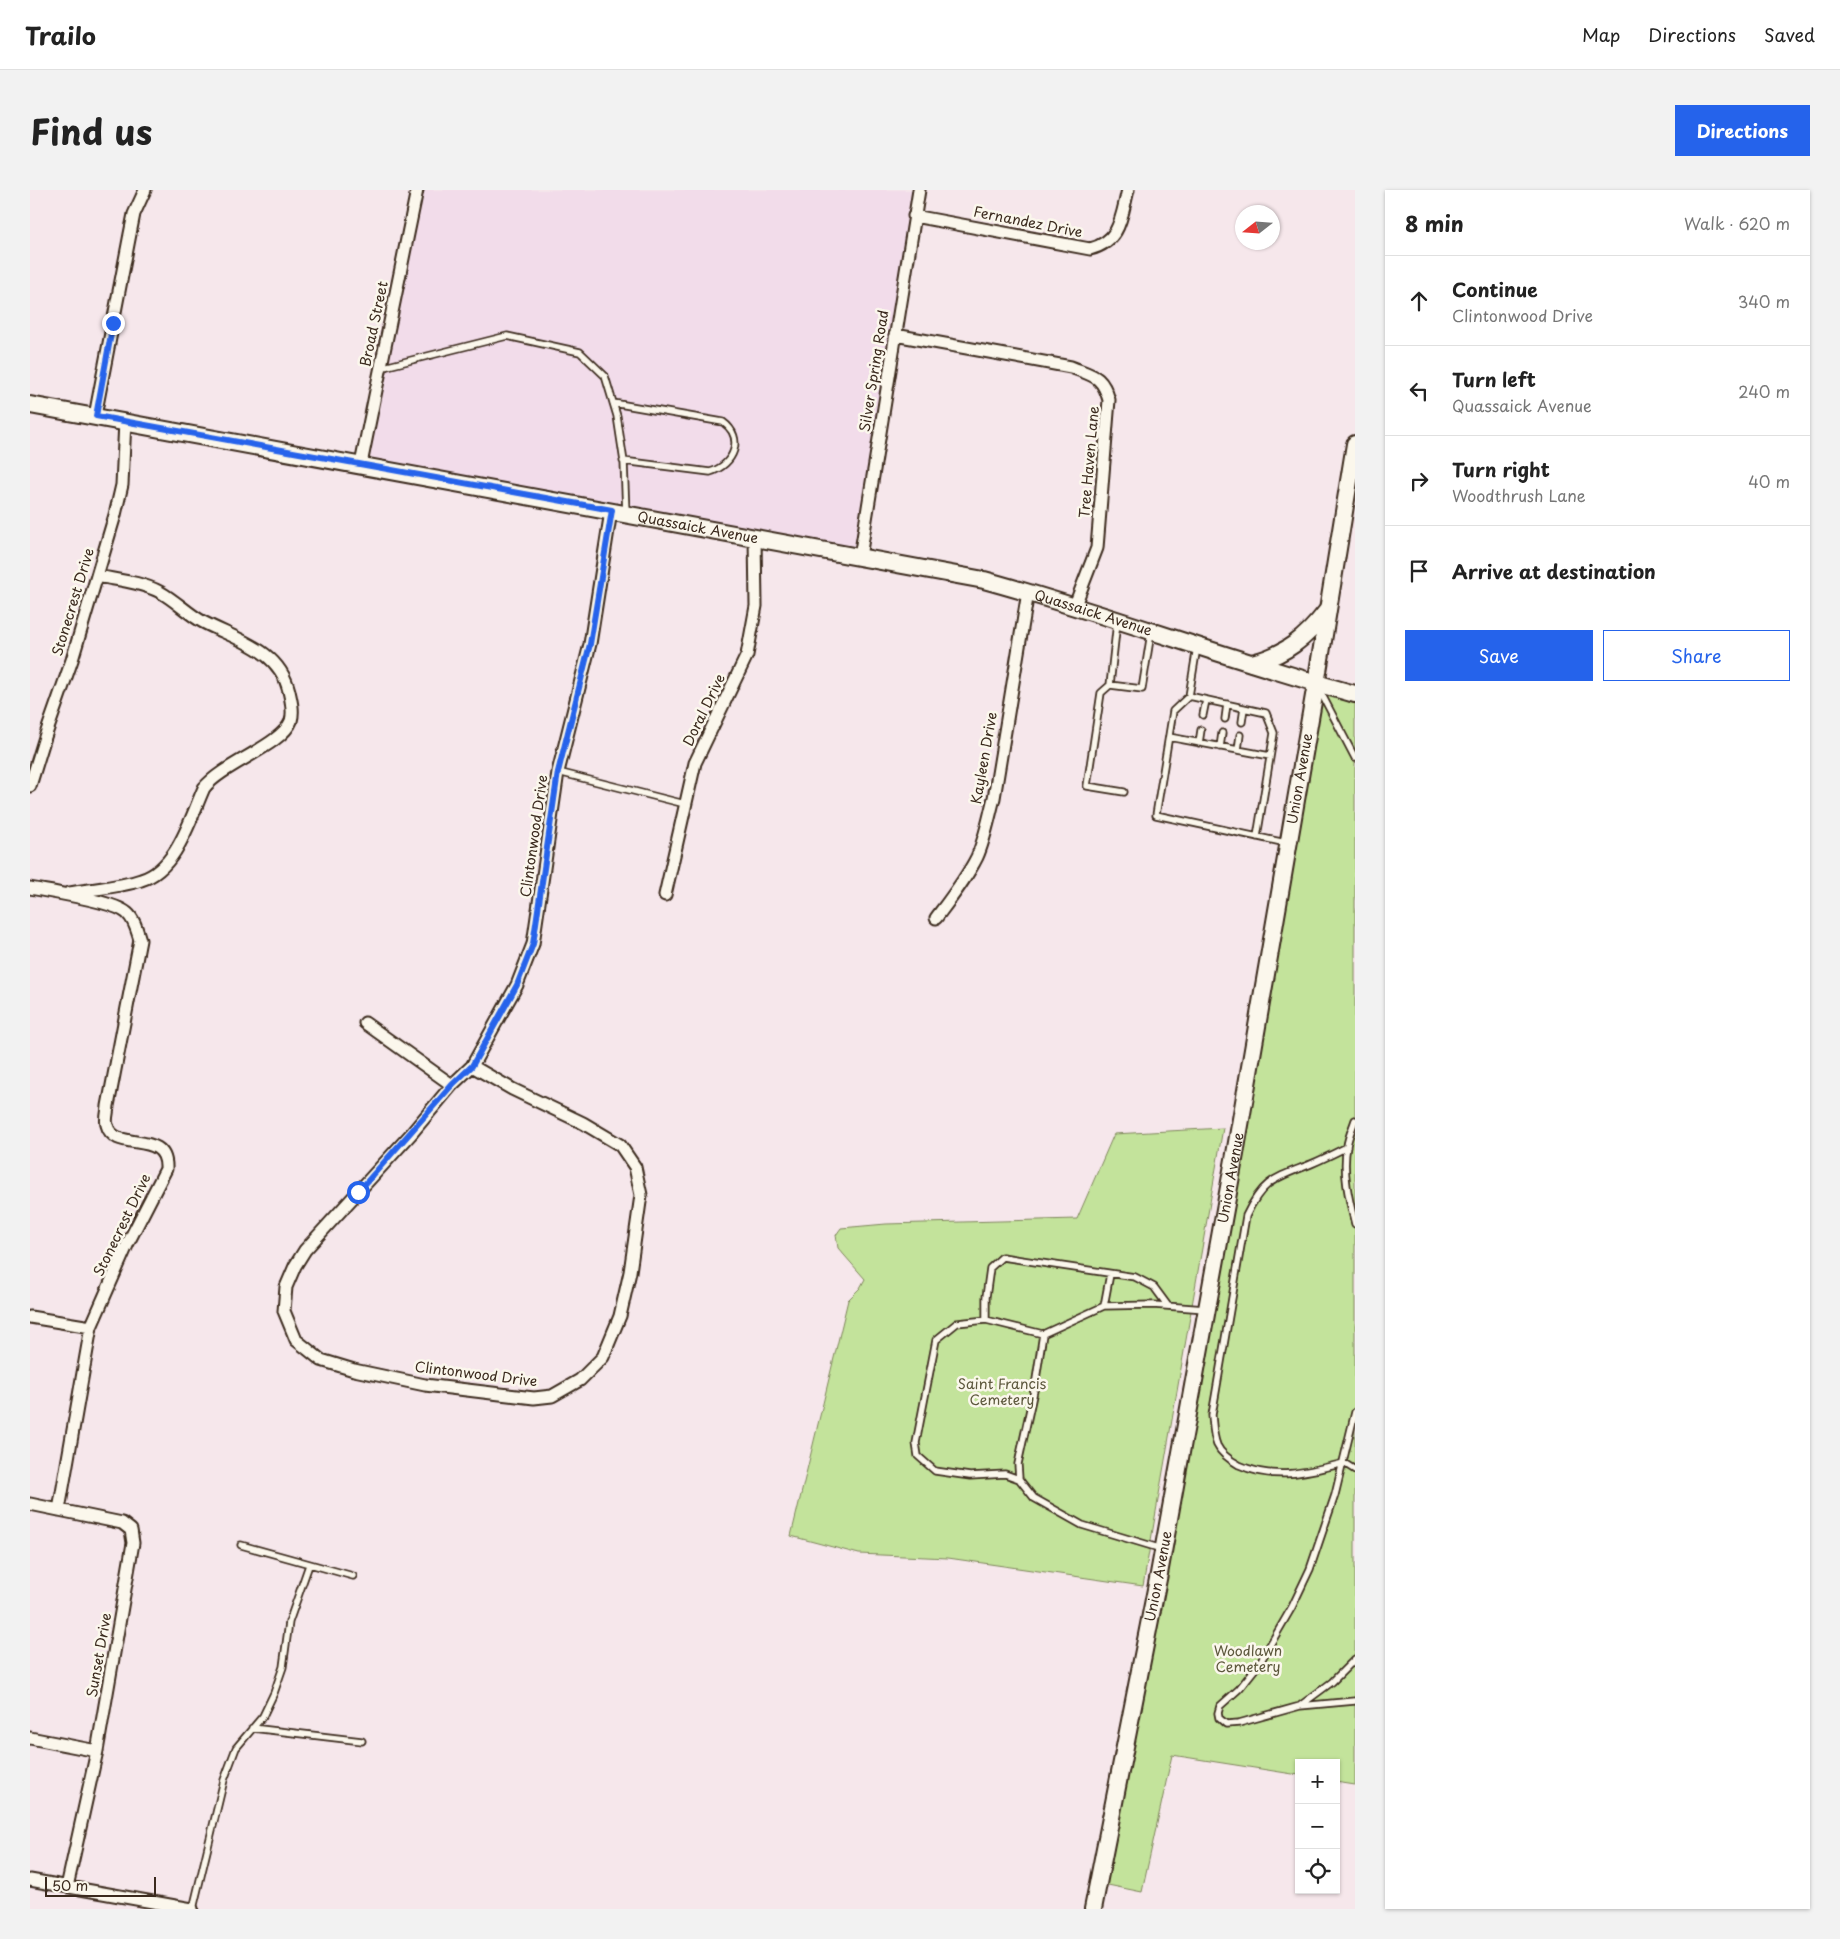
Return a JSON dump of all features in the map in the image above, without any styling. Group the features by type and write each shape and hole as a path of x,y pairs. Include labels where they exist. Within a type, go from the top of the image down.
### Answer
{"street":[{"path":"96,416 134,214 145,190"},
{"name":"Broad Street","path":"361,464 417,190"},
{"name":"Silver Spring Road","path":"860,557 918,190"},
{"name":"Fernandez Drive","path":"914,216 1090,249 1102,246 1112,238 1120,222 1128,190"},
{"name":"Tree Haven Lane","path":"895,335 1071,367 1097,378 1105,385 1109,400 1097,548 1075,605"},
{"name":"Quassaick Avenue","path":"30,405 756,536 984,580 1075,605 1197,647 1316,684 1355,694"},
{"name":"Stonecrest Drive","path":"30,786 45,736 72,660 122,485 125,421"},
{"name":"Union Avenue","path":"1094,1909 1207,1309 1316,684 1327,610 1351,487 1355,444"},
{"name":"Clintonwood Drive","path":"472,1066 512,1089 583,1123 620,1145 635,1167 641,1195 630,1272 620,1316 603,1357 580,1380 552,1396 534,1398 425,1385 354,1370 321,1360 296,1340 284,1311 286,1287 295,1266 305,1250 452,1085 472,1066 517,985 533,944 558,772 590,644 619,512"},
{"name":"Doral Drive","path":"665,895 695,763 748,655 756,606 756,536"},
{"path":"63,894 141,880 160,871 173,856 204,788 211,780 230,766 278,738 290,722 292,704 287,684 281,671 265,653 201,621 159,592 136,584 97,576"},
{"name":"Kayleen Drive","path":"936,918 965,879 978,855 986,827 994,798 1028,592"},
{"path":"1252,663 1278,655 1291,647 1312,630 1327,610"},
{"name":"Stonecrest Drive","path":"30,888 112,905 127,913 136,926 140,940 108,1106 107,1125 114,1135 123,1139 153,1145 162,1151 166,1164 166,1169 128,1243 91,1327 59,1510"},
{"path":"365,1023 452,1085"},
{"path":"30,1317 91,1327"},
{"name":"Sunset Drive","path":"30,1504 122,1523 131,1530 134,1542 97,1751 67,1887"},
{"path":"30,1738 97,1751"},
{"path":"30,1880 192,1909"}],"lane":[{"path":"380,368 507,336 580,352 605,376 617,416 624,461 619,512"},
{"path":"613,403 723,422 731,428 735,440 734,450 728,461 719,469 710,472 624,461"},
{"path":"1117,620 1110,685 1101,693 1087,786 1124,792"},
{"path":"1110,685 1142,690 1152,632"},
{"path":"1197,647 1189,696 1173,711 1156,815 1288,844"},
{"path":"1316,684 1355,758"},
{"path":"1189,696 1266,713 1274,733 1257,837"},
{"path":"1204,715 1206,700"},
{"path":"1225,719 1227,704"},
{"path":"1242,722 1244,708"},
{"path":"1199,743 1201,730"},
{"path":"1220,747 1222,733"},
{"path":"1238,750 1240,735"},
{"path":"1169,737 1270,756"},
{"path":"558,772 685,804"},
{"path":"1355,1120 1346,1147 1349,1200 1355,1224"},
{"path":"1346,1147 1274,1179 1263,1187 1253,1200 1246,1216 1212,1415 1213,1432 1218,1447 1229,1460 1249,1469 1267,1474 1284,1475 1305,1473 1344,1463 1355,1470"},
{"path":"986,1320 986,1297 990,1268 1002,1257 1135,1277 1154,1287 1168,1306"},
{"path":"1104,1306 1110,1274"},
{"path":"1163,1550 1082,1525 1034,1498 1019,1480 1005,1474 970,1476 935,1471 918,1456 916,1443 936,1340 957,1323 986,1320 1043,1334 1104,1306 1168,1306 1207,1309"},
{"path":"1019,1480 1018,1464 1035,1386 1043,1334"},
{"path":"1355,1412 1344,1463 1310,1569 1292,1607 1259,1664 1239,1689 1220,1706 1218,1713 1219,1718 1226,1724 1239,1723 1300,1706 1355,1702"},
{"path":"241,1545 352,1576"},
{"path":"192,1909 224,1780 236,1748 263,1716 274,1693 283,1667 289,1622 309,1565"},
{"path":"1300,1706 1332,1682 1355,1659"},
{"path":"252,1728 362,1741"}],"shaded area":[{"path":"415,190 919,190 860,557 361,464"}],"green space":[{"name":"Woodlawn Cemetery","path":"1316,684 1355,693 1355,1785 1340,1783 1340,1759 1295,1759 1295,1774 1172,1755 1142,1892 1098,1883"},
{"name":"Saint Francis Cemetery","path":"1223,1128 1143,1586 948,1558 859,1554 791,1536 848,1300 860,1288 865,1279 838,1248 836,1235 841,1228 886,1224 1077,1219 1114,1134"}],"route":[{"path":"113,323 96,416 612,510 590,644 558,772 533,944 517,985 472,1066 452,1085 358,1192"}]}
